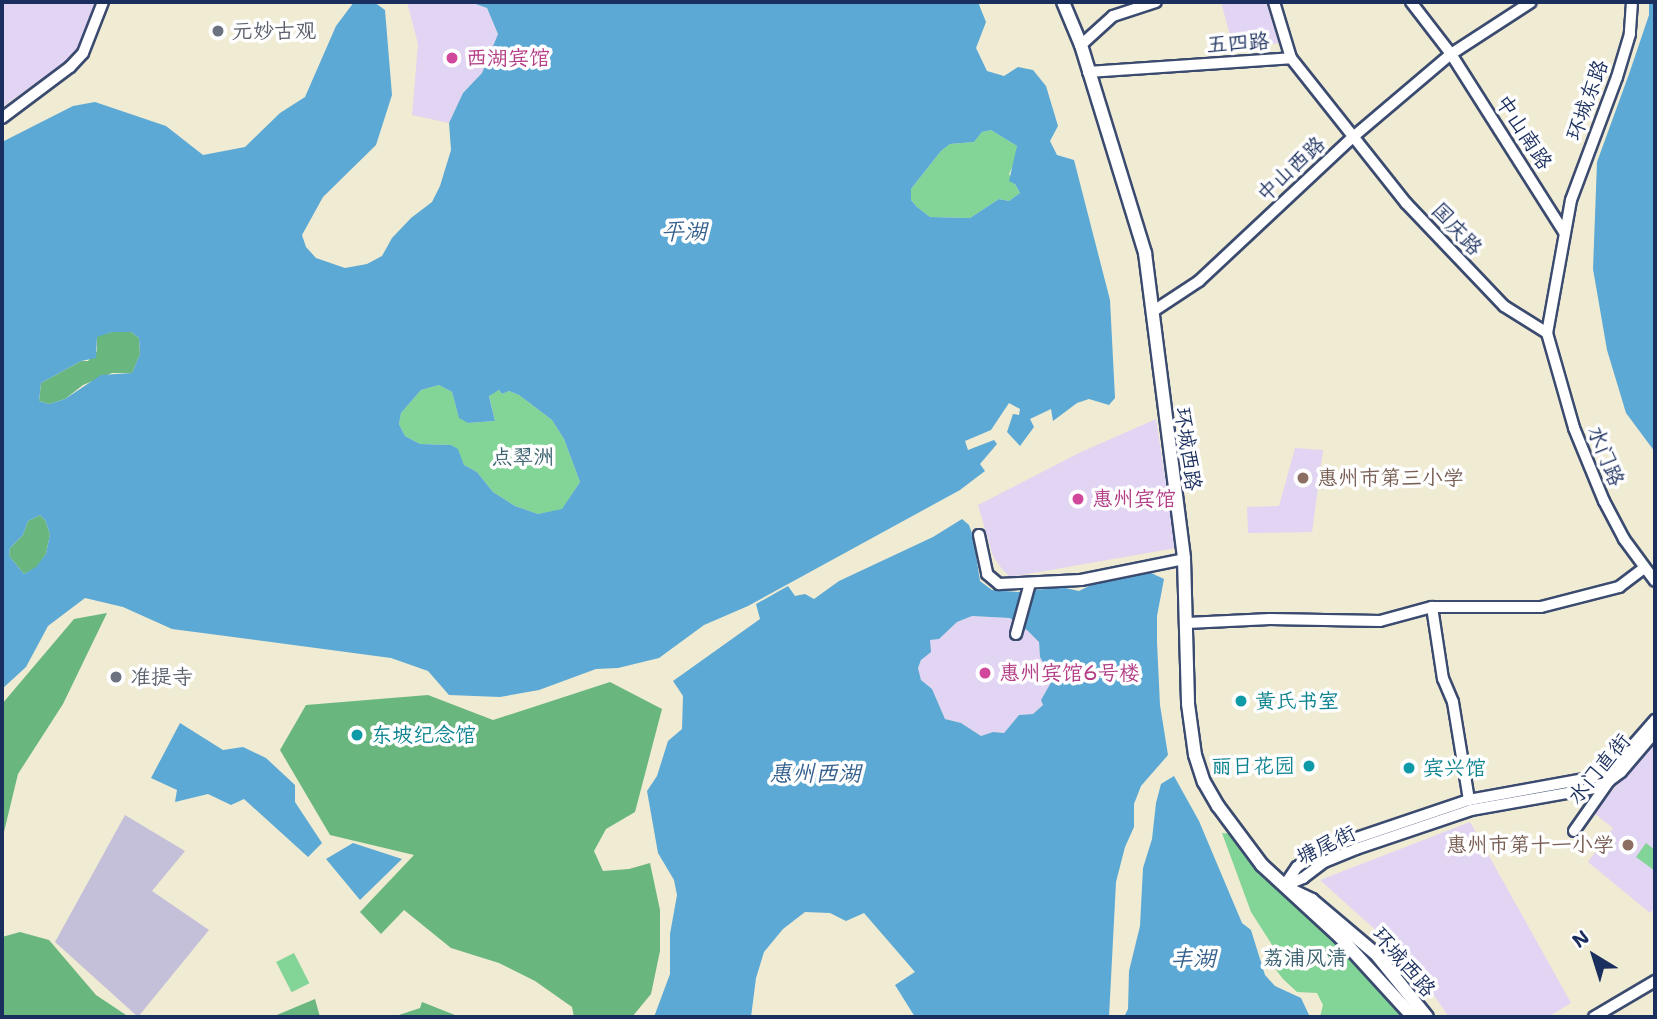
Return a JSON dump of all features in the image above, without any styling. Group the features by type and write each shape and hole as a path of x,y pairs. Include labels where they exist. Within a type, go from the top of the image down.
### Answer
{"main road":[{"name":"环城西路","path":"1063,2 1081,45 1145,253 1154,310 1163,414 1184,559 1188,704 1195,755 1204,782 1217,806 1262,865 1340,937 1413,1017"},
{"name":"环城西路","path":"1284,886 1312,900 1376,954 1427,1017"}],"street":[{"path":"2,118 70,67 83,53 103,2"},
{"path":"1081,45 1113,16 1156,2"},
{"path":"1274,2 1291,58"},
{"name":"中山南路","path":"1411,2 1451,54 1564,232"},
{"name":"中山西路","path":"1154,310 1199,281 1353,137 1451,54 1531,2"},
{"name":"环城东路","path":"1547,333 1571,200 1627,45 1632,2"},
{"name":"五四路","path":"1088,72 1291,58 1353,137"},
{"name":"国庆路","path":"1353,137 1406,203 1504,306 1547,333"},
{"name":"水门路","path":"1547,333 1579,441 1604,501 1644,568 1655,581"},
{"path":"979,535 987,574 999,584 1082,580 1184,559"},
{"path":"1187,623 1270,619 1380,621 1432,607 1541,607 1619,587 1644,568"},
{"path":"1016,634 1030,583"},
{"path":"1432,607 1443,679 1453,702 1469,800"},
{"name":"水门直街","path":"1613,768 1655,720"},
{"name":"水门直街","path":"1574,831 1609,781 1655,732"},
{"name":"塘尾街","path":"1284,886 1297,867 1321,850 1469,800 1601,776 1613,768"},
{"name":"塘尾街","path":"1284,886 1303,878 1324,862 1471,810 1596,788 1609,781"},
{"path":"1594,1017 1655,981"}],"shaded area":[{"path":"2,2 98,2 80,52 2,107"},
{"name":"西湖宾馆","path":"407,2 470,2 487,8 498,34 482,73 463,93 449,123 412,115 418,44"},
{"path":"1221,2 1266,2 1279,43 1234,50"},
{"name":"惠州宾馆","path":"1156,419 1176,548 1010,577 993,556 978,505 1079,453"},
{"name":"惠州市第三小学","path":"1295,448 1323,450 1312,532 1248,533 1247,507 1279,506"},
{"name":"惠州宾馆6号楼","path":"972,616 1010,618 1028,631 1039,642 1040,657 1053,679 1041,700 1043,705 1033,714 1019,715 1004,733 993,732 981,736 961,723 945,719 932,689 921,680 918,668 930,640 939,639 957,622"},
{"name":"惠州市第十一小学","path":"1652,743 1655,746 1655,907 1650,913 1588,862 1613,828 1594,813"},
{"path":"125,815 185,851 152,891 209,930 138,1017 55,942"},
{"path":"1470,822 1571,1003 1548,1017 1449,1017 1410,961 1320,880"}],"green space":[{"path":"991,130 1017,146 1016,160 1009,174 1020,193 1009,201 999,199 970,218 930,217 917,207 911,200 911,189 941,151 950,144 974,142 982,132"},
{"path":"112,332 131,332 139,338 140,354 132,373 112,373 83,385 65,399 49,404 39,401 41,383 81,361 88,361 97,351 97,336"},
{"name":"点翠洲","path":"439,385 452,392 459,417 468,423 495,421 489,395 499,390 502,394 509,391 519,395 552,420 564,439 580,482 562,510 538,514 515,506 493,492 477,472 464,465 458,450 451,445 420,444 405,436 399,424 401,413 421,390"},
{"path":"40,515 50,534 46,554 36,568 24,574 9,556 10,548 23,535 28,521"},
{"path":"107,613 63,704 18,774 2,840 2,704 74,619"},
{"path":"610,682 662,709 635,812 606,829 594,851 603,871 629,869 650,863 660,910 660,951 651,994 632,1017 574,1017 572,1007 535,981 499,963 451,948 404,910 381,934 360,912 414,855 330,835 280,750 306,705 428,695 493,720"},
{"name":"荔浦风清","path":"1222,833 1233,834 1288,898 1378,985 1403,1017 1320,1017 1323,1005 1317,993 1297,992 1267,958 1276,951 1251,912"},
{"path":"1646,843 1655,850 1655,871 1636,857"},
{"path":"20,932 49,940 96,995 129,1017 2,1017 2,937"},
{"path":"294,953 309,983 292,992 276,962"},
{"path":"315,999 320,1017 272,1017"},
{"path":"422,1002 460,1017 393,1017 420,1008"}],"water":[{"name":"平湖","path":"354,2 374,2 385,10 392,95 376,145 323,197 302,235 306,247 316,258 345,268 367,264 382,256 392,238 411,218 432,202 440,186 451,150 449,123 463,93 482,73 498,34 487,8 470,2 978,2 986,22 976,48 987,71 1004,76 1018,67 1033,70 1046,86 1058,126 1050,141 1057,155 1074,160 1110,300 1115,398 1109,405 1089,399 1077,403 1053,421 1051,409 1030,419 1034,427 1020,446 1007,432 1013,414 1019,415 1020,409 1009,403 991,430 965,441 968,450 994,440 997,444 980,464 985,471 960,490 748,606 704,625 659,658 618,668 596,669 539,690 500,697 449,695 428,671 391,658 172,629 123,607 85,598 48,626 26,667 2,689 2,142 73,106 95,102 166,126 203,155 245,147 280,113 305,97 336,26","holes":["991,130 1017,146 1009,181 1015,184 1020,193 1009,201 999,199 970,218 930,217 911,200 911,189 941,151 950,144 974,142 982,132","112,332 131,332 139,338 140,354 132,373 101,375 65,399 49,404 39,401 41,383 81,361 96,358 97,337","439,385 452,392 459,418 468,423 495,421 489,396 499,390 502,394 509,391 519,395 552,420 564,439 580,482 562,509 538,514 515,506 493,492 477,472 464,465 458,449 451,445 420,444 405,436 399,424 401,413 421,390","40,515 50,534 46,554 36,567 24,574 9,556 10,548 23,535 28,521"]},
{"path":"1649,2 1655,2 1655,452 1626,413 1607,350 1593,269 1597,162 1649,15"},
{"name":"惠州西湖","path":"962,519 969,525 980,581 992,590 1018,592 1061,587 1079,591 1095,583 1100,577 1147,571 1164,579 1157,616 1157,642 1160,705 1168,755 1141,786 1134,804 1134,827 1125,847 1116,882 1109,1017 915,1017 895,985 915,972 864,913 846,921 830,913 805,912 783,929 764,952 756,978 751,1017 654,1017 670,974 670,934 677,895 674,880 658,853 647,791 657,776 668,741 682,729 683,696 673,681 760,619 756,604 788,586 795,596 805,594 814,599 839,581 933,537","holes":["972,616 1010,618 1039,642 1040,657 1053,679 1041,700 1043,705 1033,714 1019,715 1004,733 993,732 981,736 961,723 945,719 932,689 921,680 918,668 921,660 931,652 930,640 939,639 957,622"]},
{"path":"180,723 223,750 243,747 266,758 295,785 295,802 322,843 308,857 244,799 231,805 208,794 175,802 177,790 151,778"},
{"name":"丰湖","path":"1174,776 1199,821 1242,923 1251,930 1265,975 1275,986 1301,998 1310,1017 1124,1017 1128,1009 1129,971 1140,926 1143,868 1152,839 1156,803 1161,784"},
{"path":"353,843 402,859 360,900 326,859"}],"place":[{"name":"元妙古观","path":"218,31"},
{"name":"西湖宾馆","path":"452,58"},
{"name":"惠州市第三小学","path":"1303,478"},
{"name":"惠州宾馆","path":"1078,499"},
{"name":"惠州宾馆6号楼","path":"985,673"},
{"name":"准提寺","path":"116,677"},
{"name":"黄氏书室","path":"1241,701"},
{"name":"东坡纪念馆","path":"357,735"},
{"name":"丽日花园","path":"1309,766"},
{"name":"宾兴馆","path":"1409,768"},
{"name":"惠州市第十一小学","path":"1628,845"}]}
